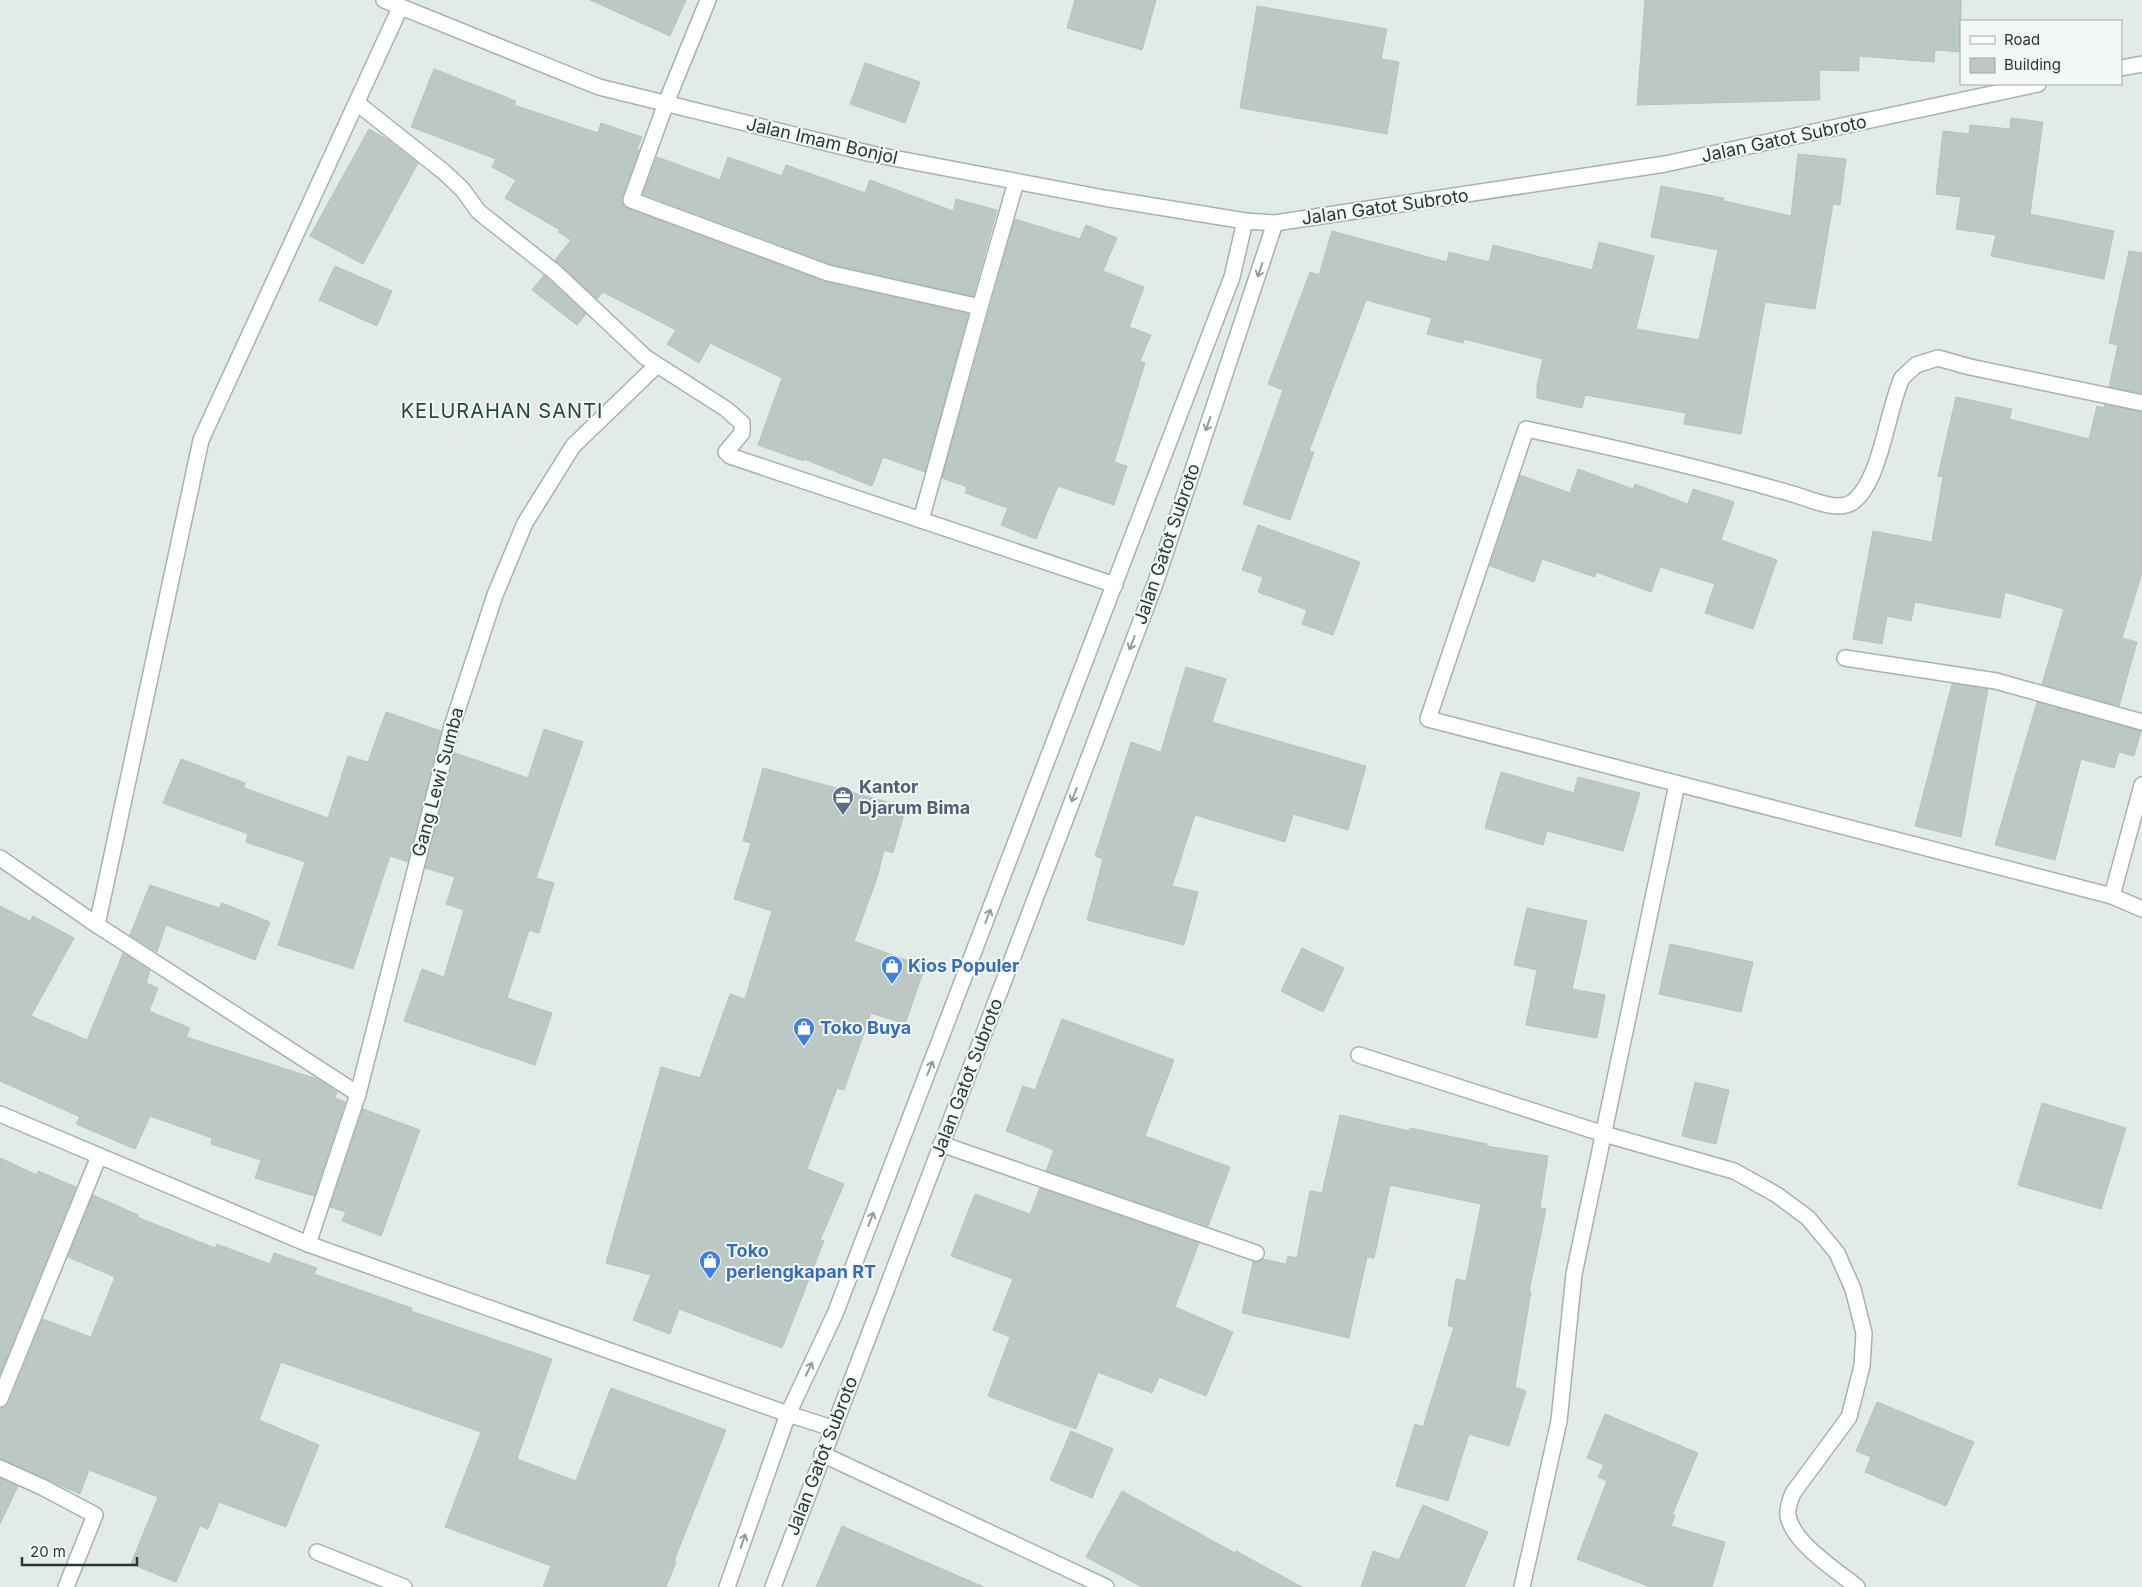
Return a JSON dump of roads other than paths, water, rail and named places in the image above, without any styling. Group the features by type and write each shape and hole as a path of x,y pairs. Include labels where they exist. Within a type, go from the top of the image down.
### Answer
{"street":[{"name":"Jalan Imam Bonjol","path":"384,0 600,87 872,154 1104,198 1246,221 1275,223"},
{"path":"708,0 666,103 631,200 828,273 980,307"},
{"path":"97,925 201,440 400,8"},
{"path":"2122,68 2142,64"},
{"name":"Jalan Gatot Subroto","path":"773,1587 1154,584 1275,223 1665,164 2033,85"},
{"path":"357,103 444,172 462,189 479,212 556,273 616,332 656,366 708,397 742,423 742,433 726,452 730,456 1115,585"},
{"path":"921,520 1016,182"},
{"name":"Jalan Gatot Subroto","path":"727,1587 788,1414 835,1314 1115,585 1232,277 1246,221"},
{"path":"2142,403 1970,367 1938,358 1924,362 1907,372 1900,384 1867,487 1853,502 1840,506 1821,503 1730,476 1631,451 1526,429 1428,719 2112,896 2142,908"},
{"name":"Gang Lewi Sumba","path":"308,1244 358,1094 452,726 495,595 525,523 573,446 656,366"},
{"path":"1845,658 1996,681 2142,722"},
{"path":"1522,1587 1559,1421 1574,1274 1677,784"},
{"path":"2112,896 2142,785"},
{"path":"0,858 97,925 358,1094"},
{"path":"1359,1055 1604,1134 1734,1171 1777,1195 1808,1218 1837,1253 1853,1289 1864,1333 1862,1366 1849,1417 1793,1493 1788,1508 1788,1516 1803,1543 1857,1587"},
{"path":"0,1114 308,1244 832,1428"},
{"path":"942,1144 1256,1253"},
{"path":"0,1399 99,1156"},
{"path":"822,1454 1106,1587"},
{"path":"0,1468 42,1487 95,1515 66,1587"},
{"path":"317,1552 404,1587"}],"place":[{"name":"Kantor Djarum Bima","path":"843,816"},
{"name":"Kios Populer","path":"892,985"},
{"name":"Toko Buya","path":"804,1047"},
{"name":"Toko perlengkapan RT","path":"710,1280"}],"district":[{"name":"KELURAHAN SANTI","path":"502,411"}]}
